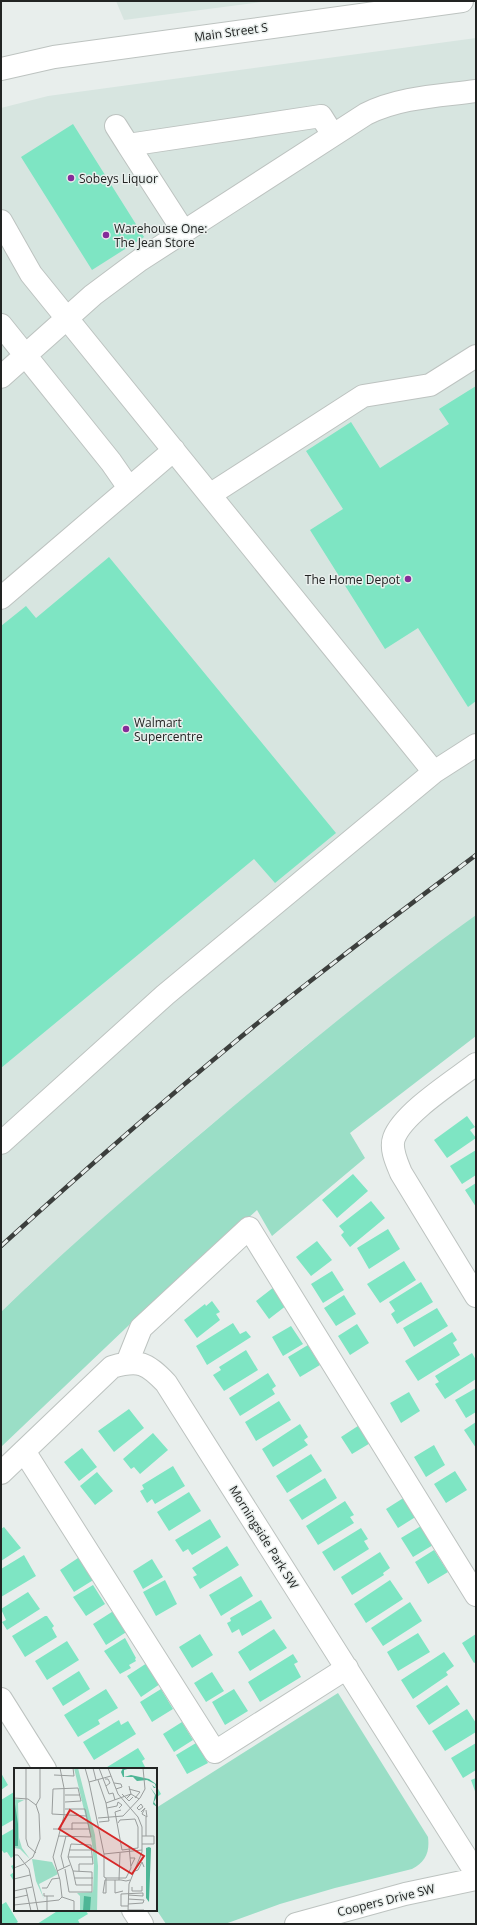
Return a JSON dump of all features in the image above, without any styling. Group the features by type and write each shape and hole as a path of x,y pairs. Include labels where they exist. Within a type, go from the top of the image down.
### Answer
{"street":[{"name":"Main Street S","path":"1,69 54,57 383,6 462,1"},
{"path":"1,377 93,295 140,260 333,135 382,106 402,101 476,91"},
{"path":"128,145 321,116 333,135"},
{"path":"116,126 184,232"},
{"path":"1,221 31,274 211,494 434,772"},
{"path":"1,248 31,274"},
{"path":"1,325 111,462 129,488"},
{"path":"211,494 363,396 430,385 476,356"},
{"path":"1,598 174,450"},
{"path":"1,1143 165,995 434,772 476,745"},
{"path":"476,1064 414,1112 400,1126 393,1139 394,1157 401,1174 476,1296"},
{"path":"1,1473 112,1367 127,1363 141,1328 249,1228 476,1595"},
{"name":"Morningside Park SW","path":"127,1363 141,1363 155,1371 166,1383 476,1873"},
{"path":"24,1451 215,1752 347,1668"},
{"path":"1,1699 44,1768"},
{"name":"Coopers Drive SW","path":"296,1924 406,1894 476,1879"},
{"path":"134,1911 142,1924"}],"shaded area":[{"path":"116,1 269,1 124,20"},
{"path":"476,38 476,915 303,1048 174,1156 30,1284 1,1312 1,108 48,96"}],"green space":[{"path":"476,915 476,1036 350,1133 365,1158 272,1236 257,1210 148,1307 1,1447 1,1312 104,1217 242,1099 374,992"},
{"path":"338,1693 428,1837 428,1848 426,1856 423,1860 412,1869 335,1888 280,1904 225,1924 166,1924 157,1910 157,1807"}],"building":[{"name":"Sobeys Liquor","path":"73,124 144,237 92,270 21,157"},
{"name":"The Home Depot","path":"476,386 476,701 468,707 418,628 385,649 310,530 343,509 306,451 351,422 380,468 449,424 439,409"},
{"name":"Walmart Supercentre","path":"109,557 336,833 275,883 254,859 1,1068 1,626 26,606 36,618"},
{"path":"467,1116 475,1127 470,1130 476,1138 447,1158 434,1140"},
{"path":"476,1150 476,1175 462,1184 450,1166"},
{"path":"353,1174 368,1191 337,1218 322,1200"},
{"path":"476,1183 476,1207 465,1190"},
{"path":"371,1201 385,1218 350,1247 341,1235 344,1232 339,1226"},
{"path":"388,1229 400,1249 369,1269 357,1248"},
{"path":"317,1241 332,1260 311,1276 296,1257"},
{"path":"404,1261 416,1280 380,1303 367,1284"},
{"path":"332,1271 344,1290 323,1303 311,1284"},
{"path":"421,1282 433,1302 397,1324 391,1314 395,1311 389,1302"},
{"path":"274,1287 287,1305 269,1319 256,1301"},
{"path":"344,1295 356,1314 336,1326 324,1308"},
{"path":"212,1301 220,1312 216,1314 220,1320 197,1338 184,1320 205,1304 206,1306"},
{"path":"437,1308 448,1326 414,1347 403,1328"},
{"path":"233,1323 240,1334 246,1331 251,1337 207,1365 196,1346"},
{"path":"357,1324 369,1343 350,1355 338,1336"},
{"path":"291,1326 303,1344 283,1356 272,1337"},
{"path":"452,1332 457,1340 453,1343 460,1355 418,1381 405,1361"},
{"path":"308,1345 320,1365 300,1377 288,1357"},
{"path":"246,1350 258,1370 224,1391 213,1375 221,1370 219,1367"},
{"path":"472,1353 476,1360 476,1379 445,1399 435,1384 439,1382 435,1376"},
{"path":"268,1373 276,1386 272,1389 275,1394 240,1416 229,1398"},
{"path":"476,1388 476,1412 466,1418 455,1400"},
{"path":"409,1392 420,1411 401,1423 390,1403"},
{"path":"279,1401 291,1420 256,1441 245,1422"},
{"path":"129,1409 144,1428 114,1452 98,1431"},
{"path":"476,1422 476,1448 464,1430"},
{"path":"300,1424 308,1437 304,1440 308,1445 273,1467 262,1449"},
{"path":"361,1424 372,1442 352,1454 341,1437"},
{"path":"153,1433 168,1450 140,1474 134,1467 131,1469 123,1459"},
{"path":"434,1445 445,1465 426,1477 414,1457"},
{"path":"82,1448 97,1467 79,1481 64,1462"},
{"path":"311,1454 322,1471 287,1493 276,1476"},
{"path":"173,1466 185,1486 155,1504 152,1499 147,1503 140,1491 144,1489 142,1485"},
{"path":"455,1471 467,1490 446,1503 434,1484"},
{"path":"97,1472 113,1491 95,1505 80,1486"},
{"path":"325,1478 337,1498 302,1520 289,1500"},
{"path":"189,1492 201,1511 169,1531 157,1512"},
{"path":"405,1497 417,1516 398,1528 386,1509"},
{"path":"345,1501 354,1515 350,1517 354,1523 318,1545 306,1526"},
{"path":"210,1519 221,1537 192,1555 188,1549 183,1552 175,1540"},
{"path":"421,1526 433,1545 413,1557 401,1538"},
{"path":"4,1527 21,1548 1,1561 1,1529"},
{"path":"361,1528 368,1539 364,1541 369,1549 334,1571 322,1552"},
{"path":"227,1546 239,1565 200,1589 193,1577 197,1575 192,1568"},
{"path":"434,1550 448,1572 428,1584 415,1562"},
{"path":"380,1552 390,1568 383,1573 384,1575 352,1595 341,1577"},
{"path":"24,1555 36,1576 1,1597 1,1569"},
{"path":"81,1556 95,1579 74,1592 60,1570"},
{"path":"152,1559 163,1577 143,1589 133,1571"},
{"path":"241,1576 253,1596 221,1616 209,1595"},
{"path":"165,1580 177,1604 156,1616 143,1592"},
{"path":"390,1580 403,1599 366,1623 354,1604"},
{"path":"93,1585 105,1604 86,1616 73,1597"},
{"path":"28,1592 40,1609 7,1630 2,1622 6,1620 1,1609"},
{"path":"261,1600 272,1618 242,1636 239,1629 232,1633 227,1623 231,1621 230,1618"},
{"path":"410,1602 422,1621 383,1646 371,1628"},
{"path":"115,1610 128,1631 106,1645 93,1624"},
{"path":"47,1616 54,1626 52,1628 57,1637 25,1657 12,1636"},
{"path":"274,1629 287,1648 250,1671 238,1652"},
{"path":"418,1633 430,1652 398,1671 387,1652"},
{"path":"200,1634 213,1655 192,1668 179,1647"},
{"path":"476,1634 476,1662 474,1663 462,1643"},
{"path":"125,1638 136,1658 136,1661 129,1665 131,1668 120,1674 104,1651"},
{"path":"67,1641 79,1660 47,1680 35,1661"},
{"path":"444,1652 454,1666 446,1672 448,1675 413,1699 401,1680"},
{"path":"293,1654 298,1662 294,1664 301,1677 260,1702 248,1682"},
{"path":"147,1663 160,1684 141,1697 127,1676"},
{"path":"79,1671 90,1689 63,1706 52,1688"},
{"path":"212,1672 224,1691 206,1702 194,1683"},
{"path":"447,1685 460,1704 429,1725 416,1706"},
{"path":"106,1689 118,1708 98,1720 100,1724 78,1737 64,1715"},
{"path":"161,1689 173,1709 152,1722 140,1702"},
{"path":"234,1689 248,1711 225,1725 212,1702"},
{"path":"467,1709 476,1723 476,1732 445,1751 432,1731"},
{"path":"119,1720 121,1725 128,1721 136,1734 94,1760 83,1742"},
{"path":"182,1722 193,1740 174,1752 163,1734"},
{"path":"196,1743 208,1763 187,1774 176,1755"},
{"path":"476,1743 476,1770 463,1778 451,1758"},
{"path":"138,1748 145,1759 142,1761 146,1768 106,1768"},
{"path":"1,1773 8,1785 1,1790"},
{"path":"476,1778 476,1794 471,1780"},
{"path":"157,1787 161,1794 157,1797"},
{"path":"14,1792 14,1820 1,1827 1,1800"},
{"path":"14,1829 14,1856 11,1858 7,1852 4,1853 1,1849 1,1836"},
{"path":"14,1864 14,1872 11,1866"},
{"path":"14,1872 14,1881 10,1875"},
{"path":"6,1902 18,1922 15,1924 1,1924 1,1905"},
{"path":"57,1911 86,1911 88,1914 78,1920 80,1924 37,1924"}],"railway":[{"path":"1,1246 117,1142 265,1017 476,855"}],"place":[{"name":"Sobeys Liquor","path":"71,178"},
{"name":"Warehouse One: The Jean Store","path":"106,235"},
{"name":"The Home Depot","path":"408,579"},
{"name":"Walmart Supercentre","path":"126,729"}]}
